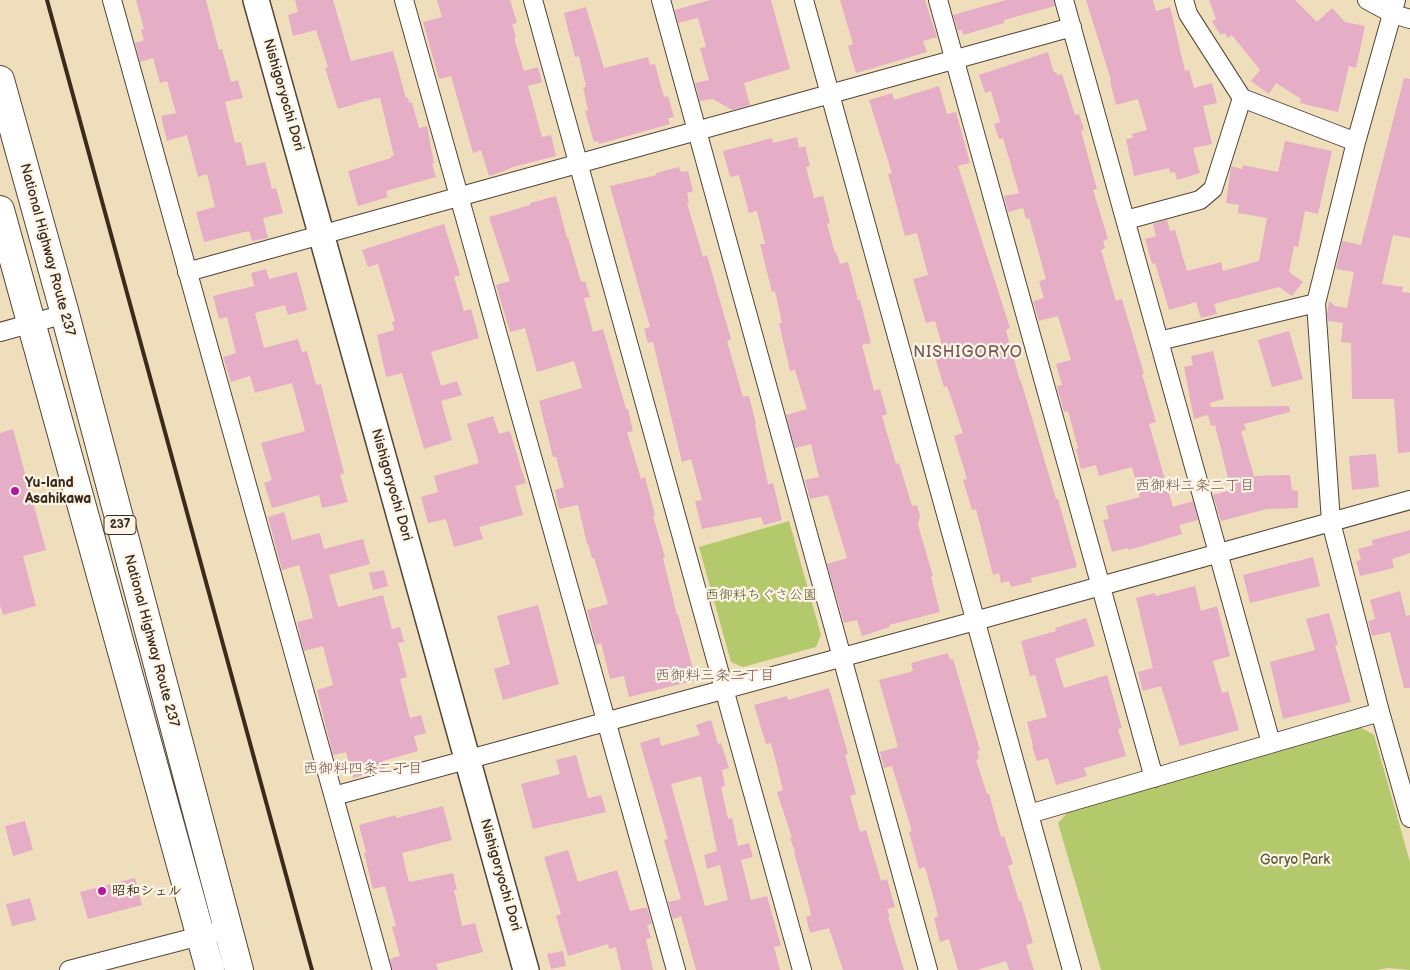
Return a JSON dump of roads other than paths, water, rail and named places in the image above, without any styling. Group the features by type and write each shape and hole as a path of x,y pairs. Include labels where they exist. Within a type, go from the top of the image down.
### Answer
{"highway":[{"name":"National Highway Route 237","path":"0,80 65,314 238,970"},
{"name":"237","path":"0,210 210,970"}],"street":[{"path":"112,0 382,970"},
{"name":"Nishigoryochi Dori","path":"256,0 526,970"},
{"path":"404,0 676,970"},
{"path":"533,0 802,970"},
{"path":"661,0 928,970"},
{"path":"804,0 1072,970"},
{"path":"938,0 1154,778"},
{"path":"1064,0 1271,744"},
{"path":"1184,0 1188,14 1242,98 1356,142"},
{"path":"1367,0 1395,7 1410,19"},
{"path":"1395,7 1356,142 1316,303 1331,522 1380,712 1410,818"},
{"path":"187,272 1072,27"},
{"path":"1126,220 1200,200 1213,190 1242,98"},
{"path":"1159,341 1316,303"},
{"path":"0,332 65,314"},
{"path":"334,796 1410,500"},
{"path":"1028,814 1380,712"},
{"path":"69,970 227,929"}],"railway":[{"path":"47,0 312,970"}],"place":[{"name":"Yu-land Asahikawa","path":"15,491"},
{"name":"昭和シェル","path":"102,891"}],"district":[{"name":"NISHIGORYO","path":"968,353"},
{"name":"西御料二条二丁目","path":"1195,486"},
{"name":"西御料三条二丁目","path":"715,676"},
{"name":"西御料四条二丁目","path":"363,769"}],"park label":[{"name":"西御料ちぐさ公園","path":"761,595"},
{"name":"Goryo Park","path":"1295,860"}]}
